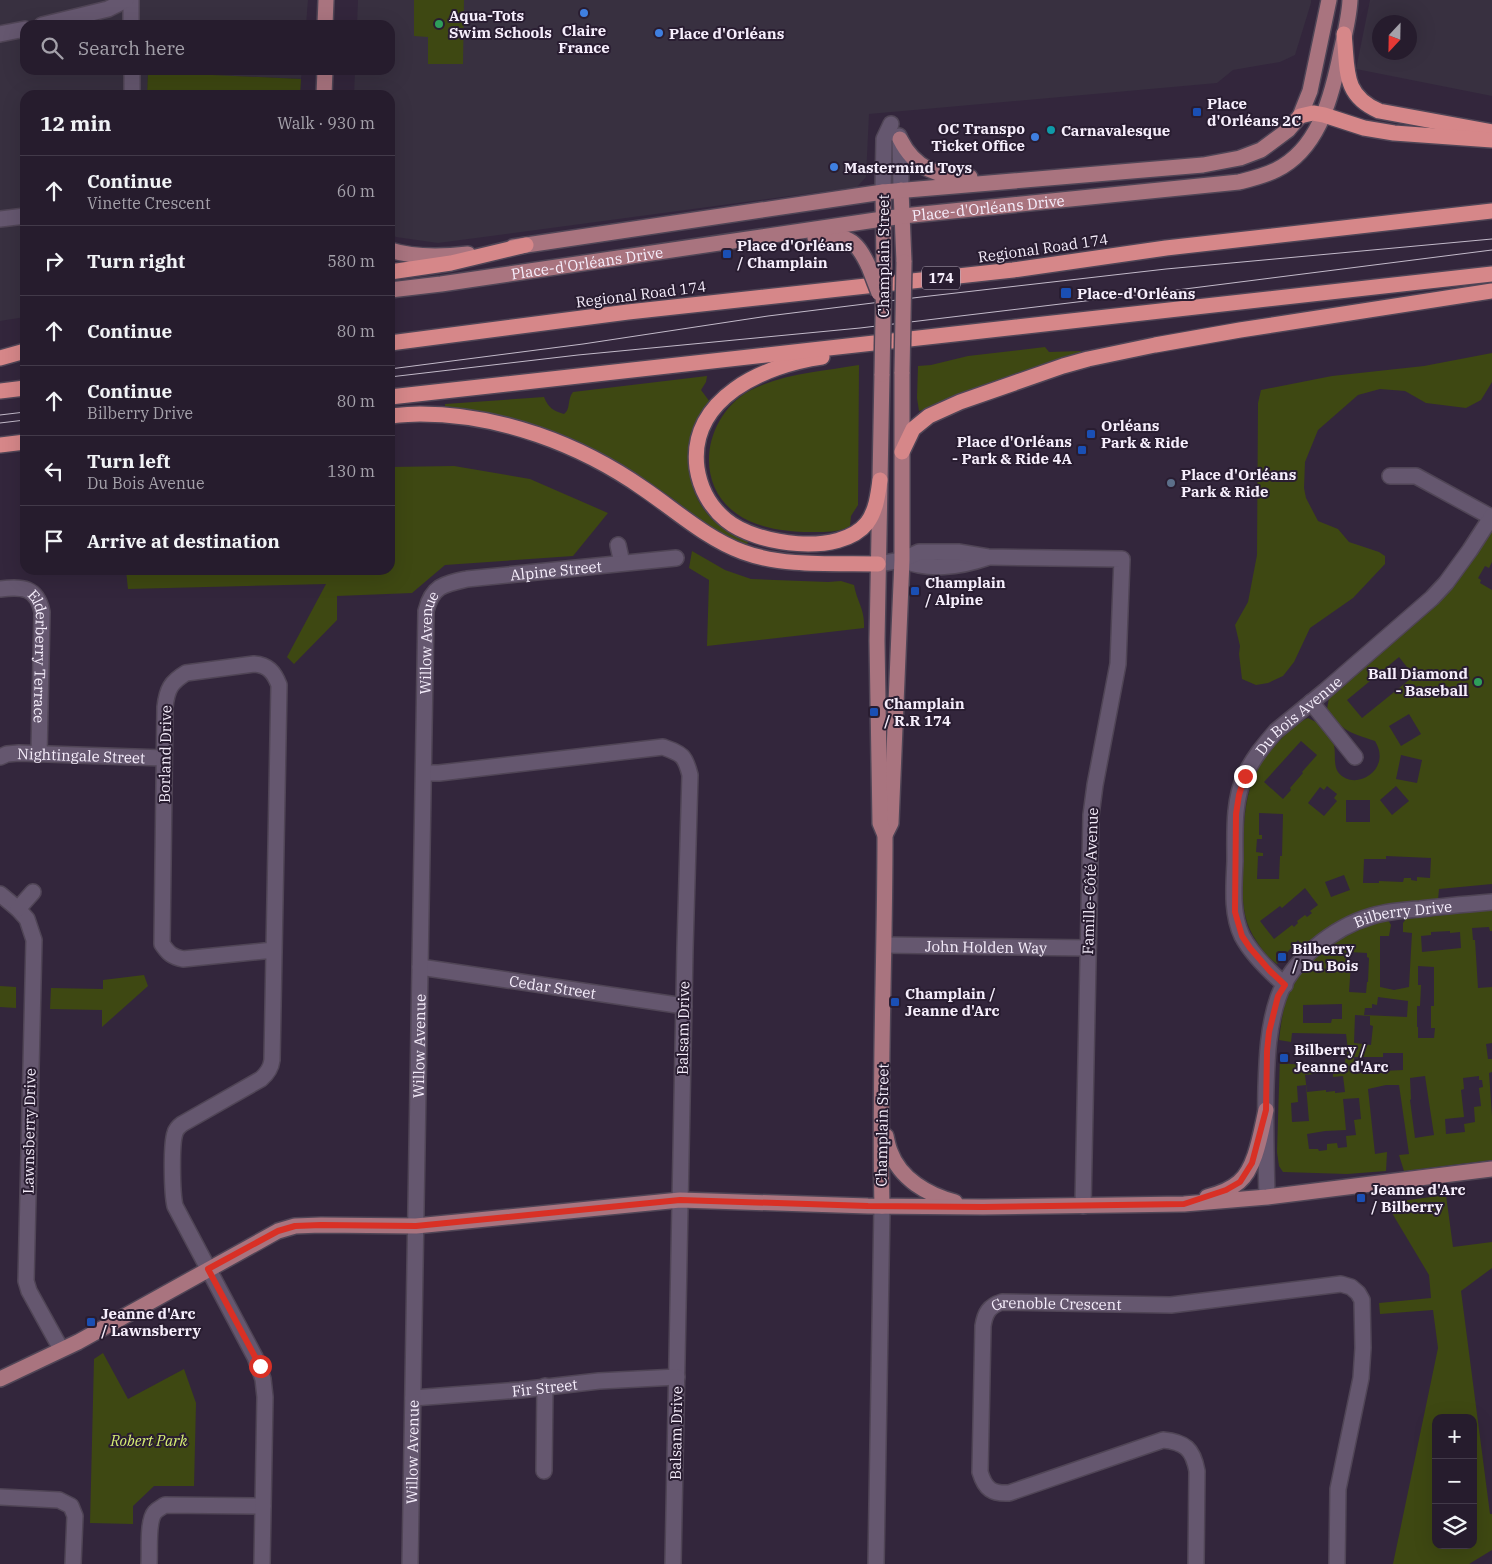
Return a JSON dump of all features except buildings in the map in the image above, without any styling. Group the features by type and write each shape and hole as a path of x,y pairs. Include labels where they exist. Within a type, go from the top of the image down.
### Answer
{"highway":[{"path":"1344,34 1348,78 1354,94 1366,104 1379,111 1492,132"},
{"path":"1300,116 1313,113 1364,128 1394,133 1492,140"},
{"name":"Regional Road 174","path":"395,342 628,312 1013,270 1166,248 1492,211"},
{"path":"395,271 450,263 526,245"},
{"path":"395,396 1492,274"},
{"path":"880,480 872,515 854,534 845,538 823,542 785,542 752,535 737,528 712,506 698,478 697,449 704,424 711,412 734,389 761,373 810,360 1350,296 1421,283"},
{"path":"902,452 913,429 929,416 960,402 1072,364 1155,345 1492,291"},
{"path":"0,358 20,352"},
{"path":"0,391 20,389"},
{"path":"395,416 420,414 483,420 514,427 566,445 619,472 720,541 741,552 764,559 780,561 878,564"},
{"path":"0,445 20,443"}],"main road":[{"path":"325,20 326,0"},
{"name":"Place-d'Orléans Drive","path":"395,251 404,254 454,256 883,192 1203,165 1240,158 1261,150 1276,140 1300,116 1310,91 1329,0"},
{"name":"Place-d'Orléans Drive","path":"395,289 903,216 1239,182 1258,177 1276,170 1301,152 1311,139 1324,115 1333,88 1351,2"},
{"path":"324,75 324,90"},
{"path":"900,139 906,151 914,160 934,171 962,177 1029,179"},
{"name":"Champlain Street","path":"885,836 890,824 902,560 904,262 901,190"},
{"name":"Champlain Street","path":"882,1206 885,836 880,823 877,641 883,304 877,266 884,219 883,192"},
{"path":"711,243 837,236 847,239 858,246 877,266"},
{"path":"1184,1204 1226,1190 1240,1182 1252,1163 1266,1110"},
{"path":"882,1114 890,1151 900,1170 913,1183 939,1198 983,1207"},
{"path":"0,1379 78,1342 278,1231 295,1226 416,1226 680,1200 983,1207 1184,1204 1267,1197 1492,1169"}],"street":[{"path":"63,20 108,9 126,0"},
{"path":"131,0 131,20"},
{"path":"0,34 20,29"},
{"path":"132,75 132,90"},
{"name":"Champlain Street","path":"883,192 884,139 891,124 900,139 901,190"},
{"path":"0,219 20,217"},
{"path":"1390,476 1416,476 1492,516"},
{"name":"Du Bois Avenue","path":"1285,985 1250,948 1242,936 1238,922 1234,901 1236,814 1245,776 1258,752 1276,731 1402,624 1446,583 1492,516"},
{"name":"Alpine Street","path":"618,545 622,563"},
{"name":"Famille-Côté Avenue","path":"902,560 920,566 952,565 988,557 1122,558 1118,664 1092,801 1083,1206"},
{"name":"Alpine Street","path":"490,576 676,558"},
{"path":"878,564 902,560"},
{"name":"Willow Avenue","path":"410,1564 426,611 428,600 444,584 490,576"},
{"name":"Elderberry Terrace","path":"0,589 15,587 26,589 35,594 40,603 42,612 39,754"},
{"name":"Borland Drive","path":"208,1269 175,1206 173,1192 174,1136 176,1130 182,1124 261,1079 269,1070 272,1060 279,685 270,668 262,665 254,664 186,673 170,686 166,696 162,944 169,954 183,959 274,950"},
{"path":"1311,702 1356,757"},
{"name":"Balsam Drive","path":"424,773 439,774 663,747 679,752 686,762 690,775 673,1564"},
{"name":"Nightingale Street","path":"0,757 7,754 39,754 164,758"},
{"path":"18,909 33,892"},
{"name":"Lawnsberry Drive","path":"0,894 27,919 34,940 26,1281 29,1291 61,1349"},
{"name":"Bilberry Drive","path":"1267,1197 1266,1110 1269,1032 1278,996 1297,966 1314,947 1335,932 1359,920 1390,912 1492,902"},
{"name":"John Holden Way","path":"885,945 1088,948"},
{"name":"Cedar Street","path":"420,967 684,1006"},
{"name":"Champlain Street","path":"876,1564 882,1206"},
{"path":"208,1269 255,1357 263,1379 265,1397 262,1564"},
{"name":"Grenoble Crescent","path":"1196,1564 1197,1471 1195,1459 1188,1448 1176,1442 1163,1440 1009,1493 991,1490 983,1483 980,1472 983,1326 988,1310 995,1304 1002,1302 1171,1305 1341,1284 1351,1287 1358,1292 1362,1300 1363,1348 1361,1378 1338,1489 1337,1564"},
{"name":"Fir Street","path":"413,1398 520,1390 599,1381 677,1377"},
{"path":"544,1386 544,1471"},
{"path":"0,1497 59,1500 72,1506 75,1516 72,1564"},
{"path":"149,1564 152,1516 165,1504 263,1506"}],"shaded area":[{"path":"0,0 308,0 306,20 20,20 20,75 148,75 147,90 20,90 20,318 0,321"},
{"path":"358,0 1311,0 1295,55 1280,62 1233,70 1217,83 869,114 866,177 857,187 438,243 395,236 395,90 354,90 355,75 395,75 395,20 357,20"},
{"path":"1370,0 1492,0 1492,96 1356,69"},
{"path":"214,75 301,75 301,79"}],"green space":[{"name":"Aqua-Tots Swim Schools","path":"414,0 464,0 463,64 428,64 428,37 414,36"},
{"path":"148,75 214,75 301,79 300,90 147,90"},
{"path":"1045,347 1049,352 1081,351 1082,355 919,411 917,398 918,366 931,365 968,356"},
{"path":"1492,353 1492,382 1481,400 1466,408 1426,403 1405,391 1380,389 1358,395 1318,430 1305,462 1304,488 1306,498 1318,521 1338,529 1349,542 1379,552 1385,556 1385,564 1353,598 1310,628 1294,662 1283,676 1268,683 1256,685 1242,679 1240,646 1235,625 1248,602 1257,555 1258,403 1261,390 1332,376 1424,366"},
{"path":"859,365 858,505 851,516 850,526 831,532 791,531 762,526 737,514 723,501 714,485 709,468 710,450 714,433 722,416 734,402 761,385 802,374"},
{"path":"707,376 701,390 710,402 692,436 689,449 690,475 693,488 705,511 714,521 733,535 748,542 747,545 714,530 672,498 621,464 573,439 539,426 508,418 445,408 445,404 544,397 551,408 564,414 568,409 573,392"},
{"path":"454,466 530,479 608,513 573,556 445,565 412,593 337,596 337,620 294,664 287,657 326,584 128,589 127,575 395,575 395,467"},
{"path":"1492,530 1492,562 1489,568 1485,566 1478,578 1481,580 1480,583 1492,590 1492,884 1439,889 1438,900 1402,904 1360,912 1329,927 1302,946 1298,940 1277,964 1264,951 1251,932 1243,903 1245,811 1248,796 1259,767 1268,753 1296,724 1308,718 1320,725 1334,745 1338,772 1345,778 1353,780 1369,775 1379,761 1379,752 1375,741 1342,727 1327,709 1329,698 1431,609 1465,571","holes":["1399,657 1414,676 1362,718 1347,700","1409,714 1421,734 1401,746 1389,726","1301,741 1317,755 1283,799 1264,782","1401,755 1422,760 1417,783 1396,779","1327,786 1337,794 1334,798 1337,801 1324,816 1308,803 1320,787 1324,790","1396,786 1409,801 1392,815 1380,800","1346,800 1370,800 1370,822 1346,822","1259,813 1283,814 1282,856 1280,856 1279,879 1257,879 1258,856 1263,856 1263,853 1256,852 1257,839 1262,839 1262,835 1259,835","1386,856 1431,858 1430,878 1417,877 1417,881 1411,880 1411,878 1404,878 1403,882 1379,881 1379,883 1363,883 1364,859 1386,859","1344,875 1350,890 1331,897 1325,882","1305,888 1318,905 1310,911 1312,913 1307,917 1305,915 1297,921 1298,923 1294,927 1292,925 1274,939 1260,921 1280,906 1282,908"]},
{"path":"692,551 725,570 751,579 841,581 854,585 862,611 864,628 707,646 709,580 689,568"},
{"path":"1492,910 1492,931 1490,931 1489,927 1472,928 1473,940 1475,940 1478,988 1492,987 1492,1043 1486,1044 1488,1059 1492,1059 1492,1072 1489,1073 1492,1116 1492,1160 1404,1171 1399,1155 1409,1154 1399,1085 1386,1085 1368,1089 1375,1154 1387,1152 1386,1171 1347,1174 1283,1172 1279,1166 1277,1152 1280,1056 1289,1055 1289,1064 1344,1065 1348,1050 1346,1034 1292,1033 1291,1042 1279,1040 1284,1008 1290,991 1298,977 1319,954 1359,930 1388,920 1391,925 1389,936 1380,936 1380,987 1394,990 1409,987 1412,933 1403,932 1403,923 1406,919","holes":["1431,932 1460,932 1461,948 1422,952 1421,936 1431,935","1350,952 1367,953 1369,958 1366,993 1349,992","1418,966 1434,967 1434,1006 1431,1006 1431,1028 1435,1028 1434,1038 1418,1038 1417,1006 1420,1006 1421,985 1418,985","1378,997 1408,1001 1407,1017 1364,1015 1365,1008 1372,1008 1372,1004 1377,1005","1342,1004 1342,1019 1332,1019 1331,1023 1303,1023 1303,1005","1355,1015 1370,1016 1370,1025 1373,1026 1371,1045 1354,1043","1383,1053 1403,1053 1403,1070 1383,1071 1383,1073 1354,1071 1354,1057 1383,1057","1333,1073 1333,1077 1343,1076 1345,1092 1335,1093 1335,1091 1326,1092 1326,1090 1307,1092 1305,1075","1425,1076 1434,1135 1415,1138 1410,1100 1410,1078","1479,1076 1483,1087 1479,1088 1481,1106 1474,1107 1475,1122 1464,1124 1465,1132 1446,1134 1445,1119 1464,1117 1461,1090 1464,1089 1463,1078","1306,1085 1309,1121 1292,1122 1291,1103 1298,1102 1297,1086","1359,1098 1361,1119 1354,1120 1356,1135 1346,1136 1347,1147 1338,1148 1337,1143 1327,1144 1327,1150 1309,1149 1307,1134 1346,1130 1343,1099"]},
{"path":"144,975 148,986 102,1027 102,1010 50,1009 51,988 103,989 103,980"},
{"path":"0,986 16,987 16,1008 0,1007"},
{"path":"1446,1195 1453,1247 1492,1242 1492,1268 1461,1291 1477,1414 1432,1414 1432,1549 1477,1549 1477,1414 1490,1514 1492,1514 1492,1550 1469,1564 1393,1564 1438,1348 1433,1310 1380,1314 1379,1303 1431,1298 1429,1275 1386,1203"},
{"name":"Robert Park","path":"103,1353 128,1399 184,1369 196,1403 194,1486 154,1486 133,1506 133,1524 90,1523 94,1359"}],"tram line":[{"path":"395,368 583,344 768,316 921,297 1166,269 1492,239"},
{"path":"395,376 578,355 860,328 1492,250"},
{"path":"0,415 20,413"},
{"path":"0,423 20,421"}],"place":[{"name":"Claire France","path":"584,13"},
{"name":"Aqua-Tots Swim Schools","path":"439,24"},
{"name":"Place d'Orléans","path":"659,33"},
{"name":"Place d'Orléans 2C","path":"1197,112"},
{"name":"Carnavalesque","path":"1051,130"},
{"name":"OC Transpo Ticket Office","path":"1035,137"},
{"name":"Mastermind Toys","path":"834,167"},
{"name":"Place d'Orléans / Champlain","path":"727,254"},
{"name":"Place-d'Orléans","path":"1066,293"},
{"name":"Orléans Park & Ride","path":"1091,434"},
{"name":"Place d'Orléans - Park & Ride 4A","path":"1082,450"},
{"name":"Place d'Orléans Park & Ride","path":"1171,483"},
{"name":"Champlain / Alpine","path":"915,591"},
{"name":"Ball Diamond - Baseball","path":"1478,682"},
{"name":"Champlain / R.R 174","path":"874,712"},
{"name":"Bilberry / Du Bois","path":"1282,957"},
{"name":"Champlain / Jeanne d'Arc","path":"895,1002"},
{"name":"Bilberry / Jeanne d'Arc","path":"1284,1058"},
{"name":"Jeanne d'Arc / Bilberry","path":"1361,1198"},
{"name":"Jeanne d'Arc / Lawnsberry","path":"91,1322"}],"route":[{"path":"260,1366 208,1269 278,1231 295,1226 416,1226 680,1200 868,1206 983,1207 1184,1204 1212,1196 1240,1182 1252,1163 1261,1132 1266,1110 1269,1032 1278,996 1285,985 1250,948 1242,936 1235,912 1236,814 1245,776"}]}
